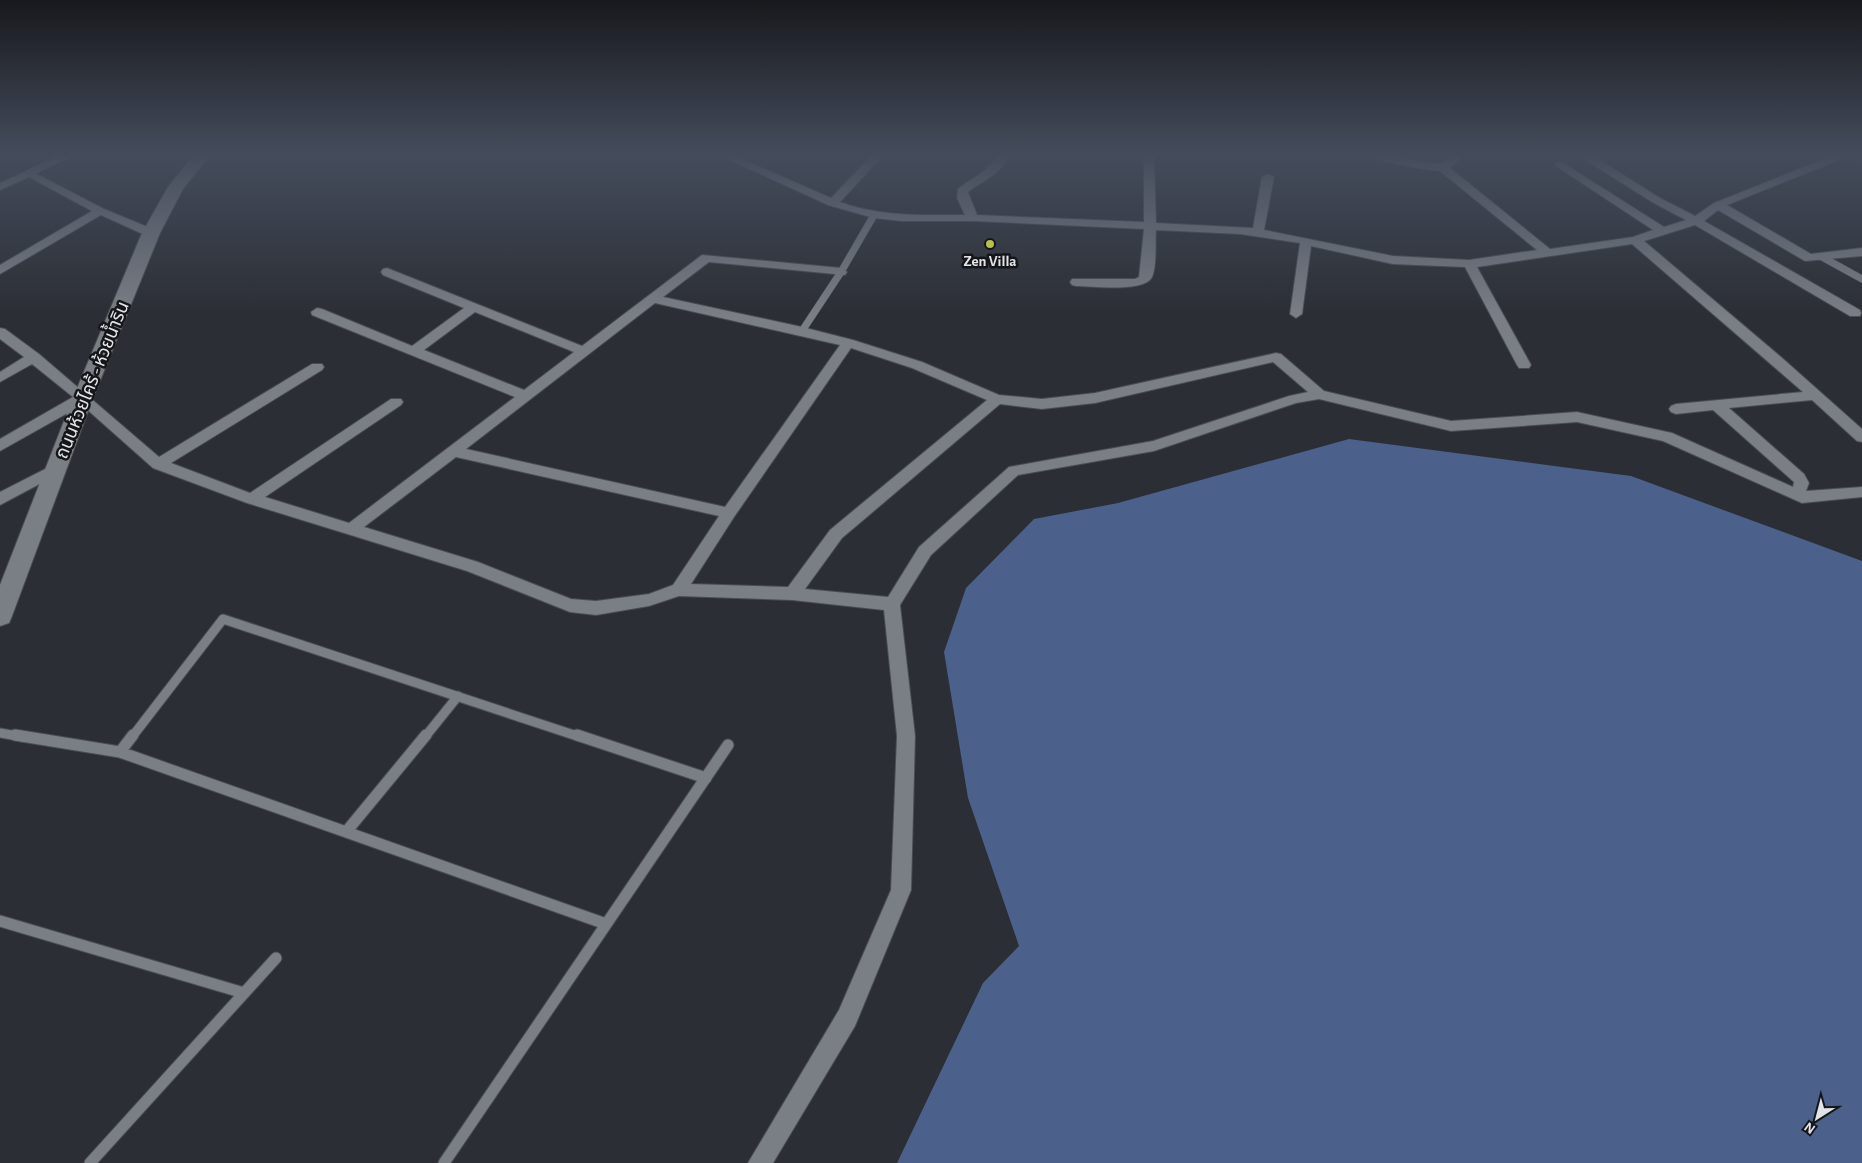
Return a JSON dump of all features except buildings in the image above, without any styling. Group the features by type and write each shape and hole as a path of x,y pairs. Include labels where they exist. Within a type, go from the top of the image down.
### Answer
{"main road":[{"name":"ถนนห้วยไคร้ - ห้วยน้ำริน","path":"0,616 83,398 151,233 164,208"}],"street":[{"path":"95,208 151,233"},
{"path":"852,208 874,215 902,218 973,218 1150,225 1258,232 1306,240 1393,260 1469,264 1635,240 1696,221 1713,208"},
{"path":"968,208 973,218"},
{"path":"1076,282 1136,283 1144,280 1147,275 1150,208"},
{"path":"1258,232 1262,208"},
{"path":"1493,208 1548,254"},
{"path":"1627,208 1662,231"},
{"path":"1672,208 1855,313"},
{"path":"1724,208 1809,258 1862,252"},
{"path":"0,270 100,211"},
{"path":"1296,314 1306,240"},
{"path":"1635,240 1862,437"},
{"path":"350,530 706,258 841,272"},
{"path":"1469,264 1524,365"},
{"path":"387,272 472,308 585,352"},
{"path":"654,299 802,331 848,343 916,365 997,399 1042,404 1095,398 1276,357 1319,394"},
{"path":"415,350 472,308"},
{"path":"318,312 526,396"},
{"path":"0,332 34,357 158,464 252,499 472,566 570,605 596,608 649,600 679,590 792,594 892,604"},
{"path":"679,590 729,513 848,343"},
{"path":"0,378 34,357"},
{"path":"158,464 317,366"},
{"path":"760,1163 847,1018 901,890 906,736 892,604 925,552 1014,471 1154,446 1294,399 1319,394 1451,426 1577,417 1667,437 1802,497 1862,492"},
{"path":"1676,409 1815,395"},
{"path":"0,446 83,398"},
{"path":"792,594 836,534 997,399"},
{"path":"252,499 396,402"},
{"path":"1716,405 1799,478 1802,483 1797,495"},
{"path":"454,451 729,513"},
{"path":"0,499 57,468"}],"lane":[{"path":"802,331 841,272 874,215"},
{"path":"1822,257 1862,279"},
{"path":"120,752 222,619 706,778"},
{"path":"346,832 458,696"},
{"path":"0,733 120,752 606,924"},
{"path":"444,1163 728,745"},
{"path":"0,921 244,993"},
{"path":"90,1163 276,958"}],"shaded area":[{"path":"1349,439 1631,476 1862,561 1862,1163 897,1163 983,983 1019,946 968,798 944,652 966,588 1034,519 1118,503"}],"place":[{"name":"Zen Villa","path":"990,244"}]}
